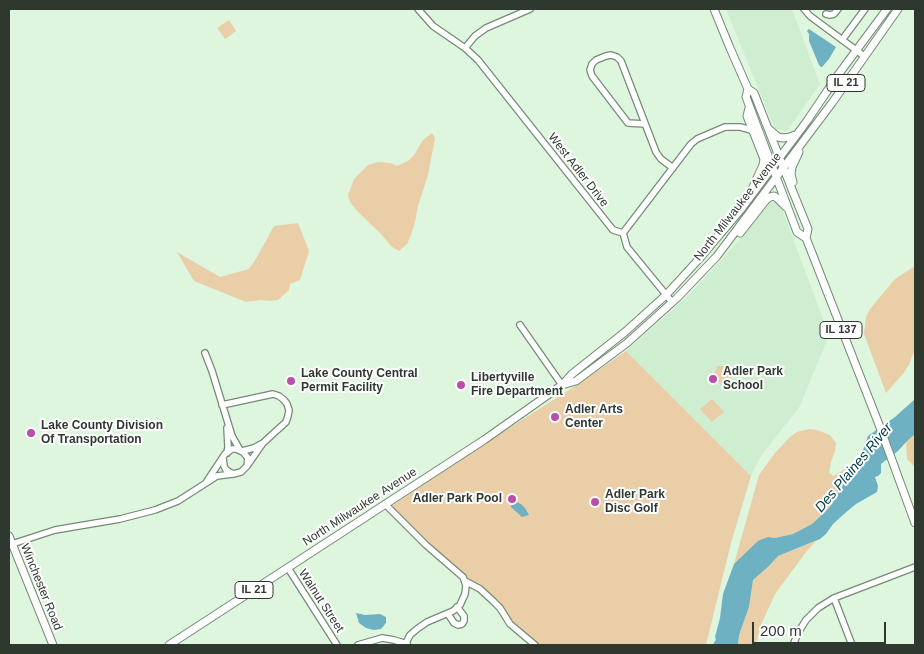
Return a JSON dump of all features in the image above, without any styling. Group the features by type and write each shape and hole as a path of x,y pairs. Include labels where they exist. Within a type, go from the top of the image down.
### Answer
{"main road":[{"name":"IL 137","path":"714,9 748,89 754,93 784,167 808,229 806,238 878,422 915,523"},
{"name":"North Milwaukee Avenue","path":"169,645 477,444 562,385 572,374 625,332 666,295 700,259 807,121 838,75 887,9"},
{"name":"North Milwaukee Avenue","path":"562,385 576,381 613,354 698,277 728,242 802,143 898,9"},
{"name":"IL 137","path":"748,89 746,97 797,232 806,238"},
{"path":"750,108 747,116 764,159 763,166 753,187 754,191"},
{"path":"768,128 778,137 790,137 797,134"},
{"path":"802,143 791,174 804,208 802,215"},
{"path":"728,242 738,236 766,200 774,196 779,199 791,216"},
{"name":"Winchester Road","path":"9,536 53,645"}],"street":[{"name":"West Adler Drive","path":"418,9 433,26 465,48 478,60 613,230 623,233 627,247 672,302"},
{"path":"465,48 475,36 486,28 530,9"},
{"path":"804,9 810,16 864,56"},
{"path":"820,23 825,12 830,15 834,14 838,9"},
{"path":"842,40 865,9"},
{"path":"645,124 628,123 592,76 590,70 596,60 611,55 621,60 656,152 672,168"},
{"path":"740,127 748,118"},
{"path":"623,233 672,168 697,139 725,127 740,127 754,132"},
{"path":"520,325 562,385"},
{"path":"205,353 232,436 248,458 247,466"},
{"path":"12,544 55,530 120,519 155,510 178,501 217,476 241,472 263,444 286,422 289,410 284,400 273,394 222,404"},
{"path":"225,413 228,447 223,462 226,470 233,474"},
{"path":"204,484 225,455 232,449 254,448 263,444"},
{"path":"384,504 426,545 456,570 465,581 480,589 493,601 510,624 535,645"},
{"path":"793,645 806,620 818,608 834,598 915,567"},
{"name":"Walnut Street","path":"288,568 337,645"},
{"path":"358,645 382,638 407,644 410,635 417,629 427,622 448,614 460,605 465,594 465,581"},
{"path":"834,598 852,645"},
{"path":"448,614 454,623 462,624 464,616 457,608"}],"shaded area":[{"path":"726,9 792,9 820,84 787,131 776,129 772,122"},
{"path":"229,20 236,31 225,39 217,28"},
{"path":"432,133 435,138 428,175 415,222 407,244 399,251 392,247 358,212 350,202 348,195 354,179 368,165 378,162 397,166 408,161 423,140"},
{"path":"773,201 780,204 829,335 800,406 761,456 751,476 626,351 688,296 736,244 767,203"},
{"path":"298,223 309,251 300,280 290,284 289,290 278,300 246,302 194,281 177,252 220,277 249,269 274,226"},
{"path":"915,266 915,351 909,365 886,393 864,334 866,317 870,309 895,279"},
{"name":"Adler Park Disc Golf","path":"626,351 751,476 731,543 706,645 536,645 511,623 456,567 390,507"},
{"path":"717,366 725,366 734,375 722,386 719,382 715,385 709,377 715,372"},
{"path":"712,399 724,412 712,422 700,409"},
{"path":"809,429 830,435 836,443 829,473 834,476 854,463 836,498 829,508 812,524 793,534 775,538 768,537 734,564 759,475 775,453 790,437 797,432"},
{"path":"915,434 915,467 907,459 906,441"},
{"path":"816,541 775,594 761,625 756,645 738,645 739,635 749,607 753,580 778,556"}],"water":[{"path":"809,29 836,47 822,67 819,65 809,41 807,31"},
{"name":"Des Plaines River","path":"915,399 915,434 881,464 881,473 875,477 878,486 877,492 856,504 833,524 820,539 778,556 753,580 749,607 739,635 738,645 713,645 716,639 723,594 734,564 758,541 768,537 775,538 793,534 812,524 829,508 836,498 854,463 862,453 868,436 895,417"},
{"name":"Adler Park Pool","path":"512,500 521,504 529,515 522,517 511,507"},
{"path":"356,613 365,615 380,614 386,617 386,623 381,629 366,628 359,623"}],"place":[{"name":"Adler Park School","path":"713,379"},
{"name":"Lake County Central Permit Facility","path":"291,381"},
{"name":"Libertyville Fire Department","path":"461,385"},
{"name":"Adler Arts Center","path":"555,417"},
{"name":"Lake County Division Of Transportation","path":"31,433"},
{"name":"Adler Park Pool","path":"512,499"},
{"name":"Adler Park Disc Golf","path":"595,502"}]}
